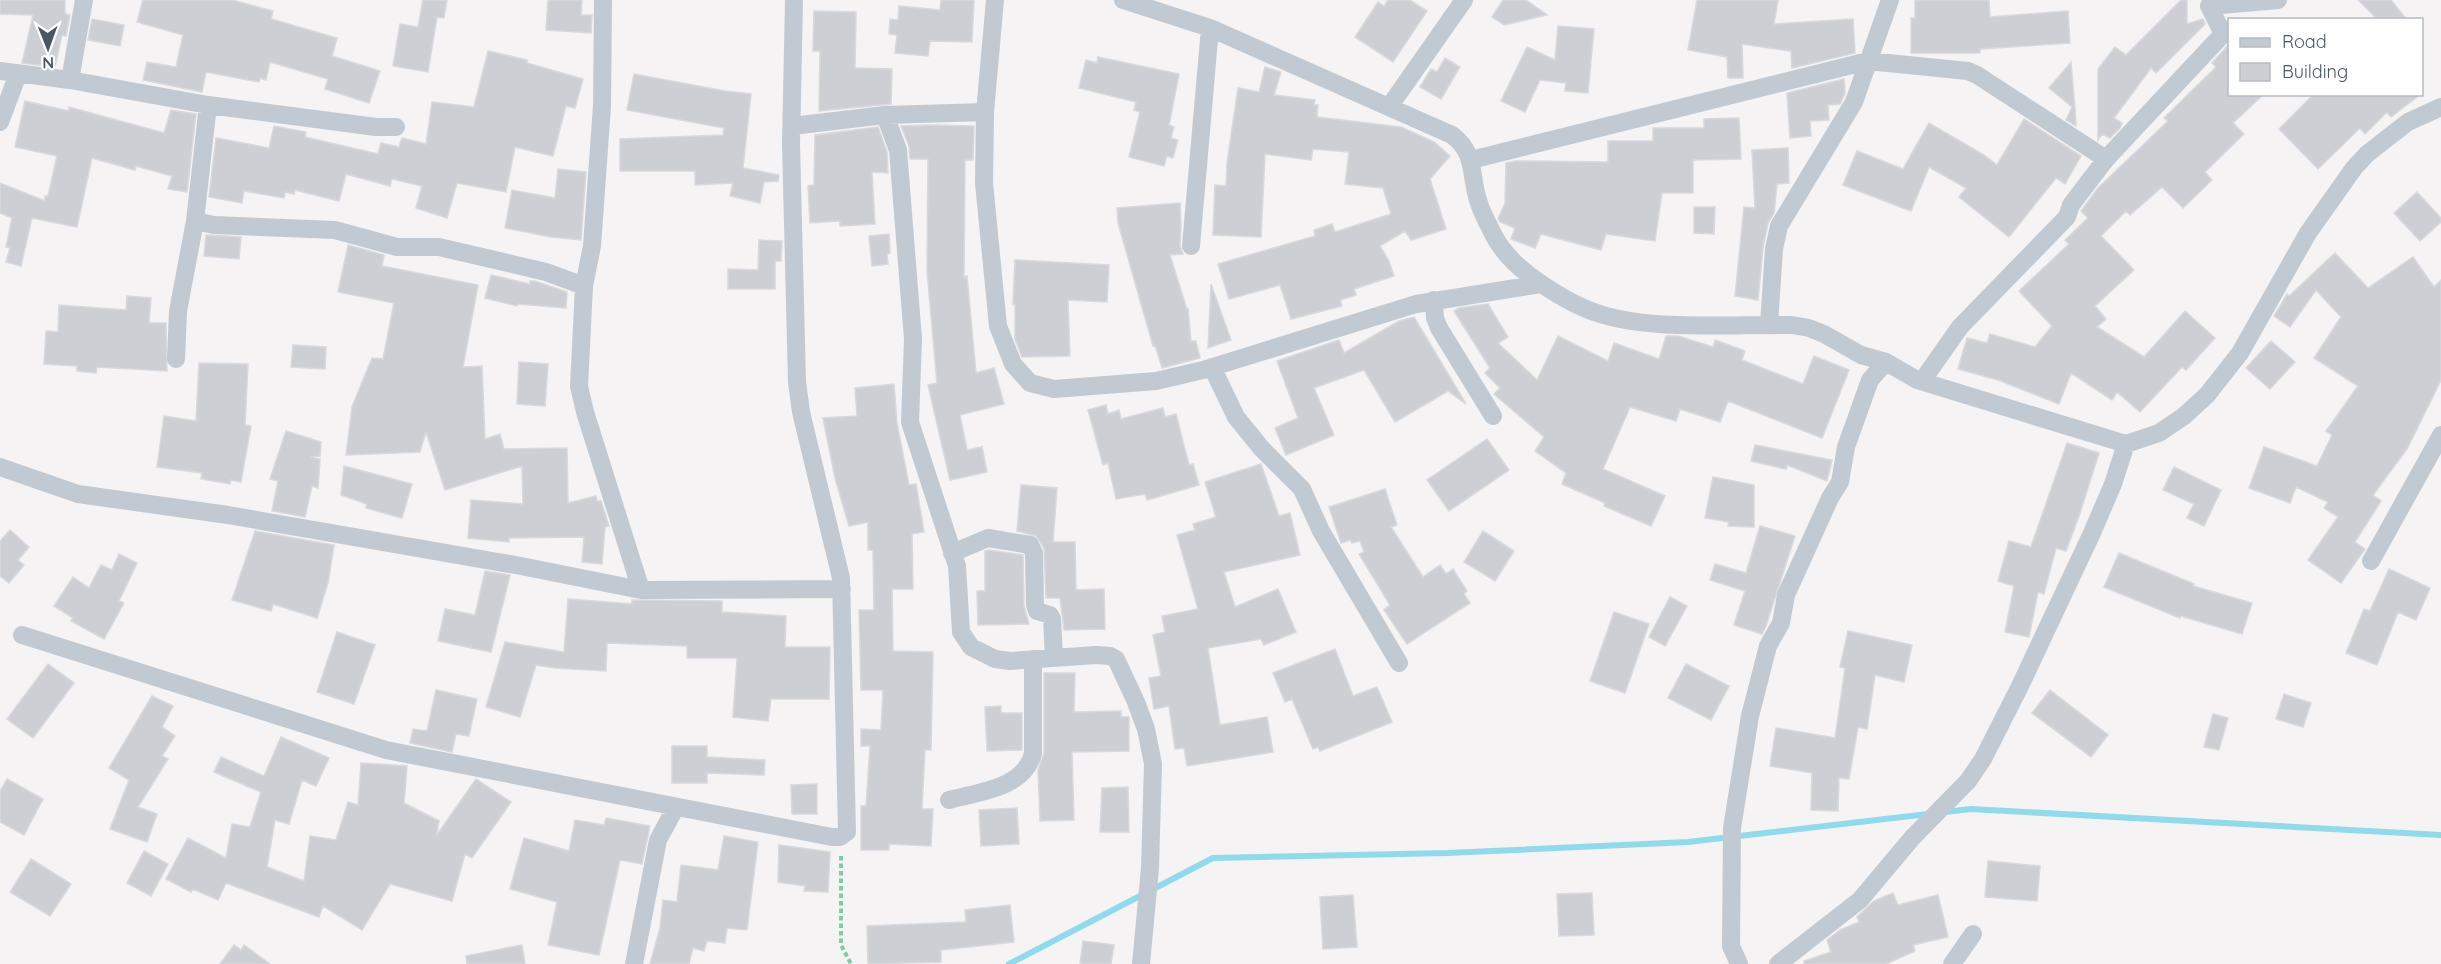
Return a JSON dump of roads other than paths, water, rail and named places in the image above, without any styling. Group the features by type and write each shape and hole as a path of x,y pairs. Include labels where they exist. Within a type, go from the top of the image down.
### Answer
{"street":[{"path":"70,80 84,0"},
{"path":"603,0 602,106 592,246 584,286 579,386 585,412 641,590"},
{"path":"22,635 386,750 832,837 840,837 847,832 842,589 838,559 801,412 797,382 792,126 794,0"},
{"path":"995,0 985,112 984,183 998,326 1006,352 1022,376 1030,383 1054,389 1156,381 1212,367 1384,312 1434,300 1541,284"},
{"path":"1124,0 1210,28 1452,135 1462,143 1471,160 1478,201 1494,236 1510,260 1541,284 1585,309 1616,319 1674,324 1769,325 1809,328 1861,355 1886,362 1922,381 2126,444 2159,433 2184,416 2207,395 2240,353 2308,233 2354,168 2367,154 2408,122 2441,107"},
{"path":"1389,107 1464,0"},
{"path":"1769,325 1774,249 1779,226 1854,102 1890,0"},
{"path":"1922,381 1960,327 2067,218 2071,205 2106,159 2223,34 2209,6 2278,0"},
{"path":"1191,246 1210,28"},
{"path":"1471,160 1868,61 1968,71 2106,159"},
{"path":"0,122 9,72 70,80 207,105 376,127 396,127"},
{"path":"176,359 178,310 195,221 207,105"},
{"path":"792,126 885,115 985,112"},
{"path":"885,115 898,150 899,161 913,339 910,422 958,574 961,632 971,647 995,659 1096,655 1116,659 1146,729 1152,764 1150,868 1141,964"},
{"path":"195,221 214,225 335,230 397,247 439,247 546,272 584,286"},
{"path":"1434,300 1435,318 1439,328 1493,416"},
{"path":"1739,964 1731,946 1732,828 1749,716 1768,646 1781,622 1786,595 1830,498 1840,482 1846,447 1870,380 1886,362"},
{"path":"1212,367 1236,417 1262,449 1302,489 1321,531 1399,663"},
{"path":"2371,561 2441,435"},
{"path":"1778,964 1860,900 1912,838 1968,781 1983,759 2092,533 2113,484 2126,444"},
{"path":"0,467 78,494 228,515 521,566 641,590 842,589"},
{"path":"952,553 988,538 1030,545 1034,553 1035,605 1037,611 1050,615 1052,619 1054,658"},
{"path":"949,800 999,786 1014,779 1030,765 1033,753 1033,659"},
{"path":"634,964 658,840 676,807"},
{"path":"1952,964 1973,934"}],"waterway":[{"path":"1945,812 1971,809 2441,835"},
{"path":"1009,964 1213,858 1447,853 1688,842 1928,814"}]}
